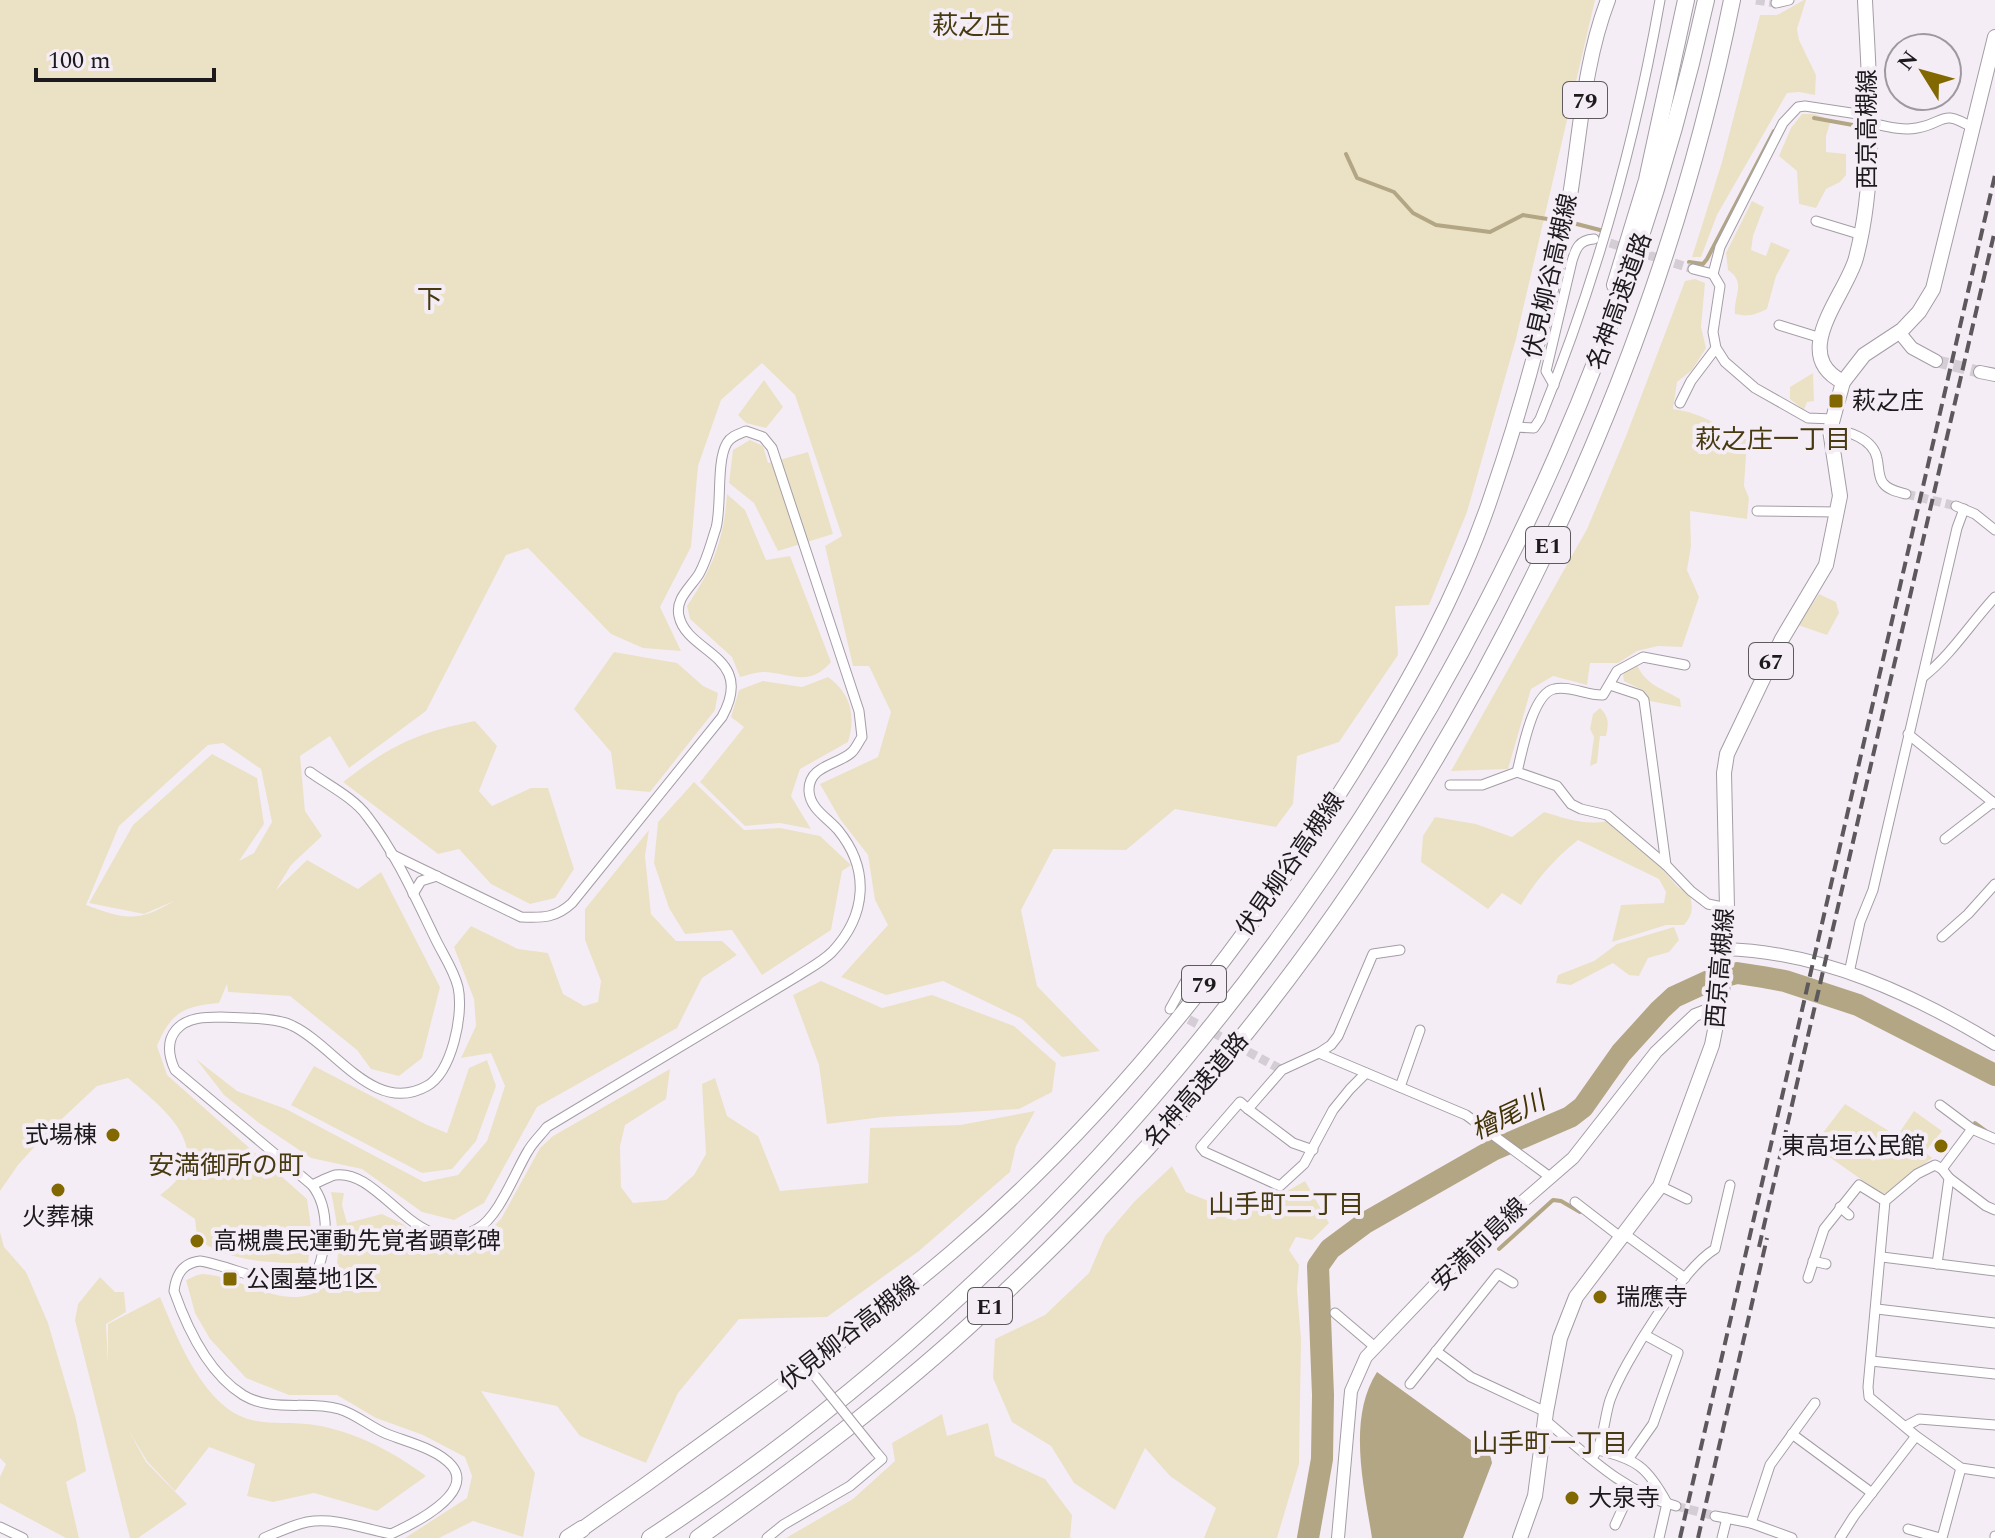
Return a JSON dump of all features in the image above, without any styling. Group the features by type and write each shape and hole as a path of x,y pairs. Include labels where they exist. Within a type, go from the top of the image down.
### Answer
{"highway":[{"name":"名神高速道路","path":"1494,587 1560,433 1616,281 1647,180 1686,0"},
{"name":"名神高速道路","path":"650,1538 753,1466 850,1391 927,1326 1029,1231 1113,1144 1267,955 1333,862 1409,743 1447,676 1494,587 1578,411 1649,220 1706,0"},
{"name":"名神高速道路","path":"1558,525 1654,285 1707,111 1732,0"},
{"name":"名神高速道路","path":"698,1538 823,1447 981,1315 1120,1177 1245,1034 1334,911 1407,802 1497,647 1609,423 1663,288 1713,128 1744,0"},
{"path":"716,1538 830,1454 989,1320 1127,1183 1195,1107 1245,1034"}],"main road":[{"name":"伏見柳谷高槻線","path":"571,1536 811,1370 956,1248 1062,1148 1157,1042 1245,931 1326,814 1403,689 1438,624 1468,560 1491,498 1513,427 1561,243 1591,68 1608,0"},
{"name":"西京高槻線","path":"1821,338 1828,314 1854,266 1862,235 1870,165 1871,120 1865,0"},
{"name":"西京高槻線","path":"1520,1538 1535,1496 1560,1338 1576,1297 1660,1186 1712,1045 1721,1000 1725,953 1724,773 1727,754 1782,639 1826,565 1838,512 1840,486 1832,424 1843,382 1864,355 1899,332 1919,312 1933,289 1995,37"},
{"path":"1899,332 1912,348 1936,361"},
{"path":"1821,338 1823,367 1843,382"},
{"path":"1980,372 1995,375"},
{"path":"1725,953 1744,950 1812,962 1849,973 1942,1012 1995,1044"},
{"name":"安満前島線","path":"1338,1538 1351,1391 1361,1367 1375,1347 1475,1243 1588,1143 1656,1052 1695,1015 1721,1000"}],"street":[{"path":"1513,427 1534,428 1540,419 1602,249 1646,77 1660,0"},
{"path":"1776,3 1789,0"},
{"path":"1906,494 1890,489 1880,480 1877,455 1855,435 1832,424 1812,420 1755,388 1725,362 1716,348 1713,322 1720,286 1713,274 1720,247 1791,113 1805,106 1920,128 1949,117 1973,128"},
{"path":"1816,221 1862,235"},
{"path":"1554,385 1546,371 1572,261 1577,246 1585,239 1594,239"},
{"path":"1693,269 1713,274"},
{"path":"1779,325 1821,338"},
{"path":"1680,403 1691,381 1716,348"},
{"path":"312,1185 336,1175 359,1179 429,1232 455,1236 479,1228 497,1208 530,1148 547,1127 796,977 831,953 847,933 859,907 861,881 854,851 836,827 815,808 809,791 814,775 830,762 850,754 862,737 859,711 772,448 763,437 746,431 734,435 725,445 718,520 700,573 680,601 678,613 682,626 728,673 731,700 722,717 572,903 559,915 521,917 391,854"},
{"path":"1849,973 1860,922 1873,890 1960,508 1995,530"},
{"path":"1757,511 1838,512"},
{"path":"1923,677 1942,662 1995,597"},
{"path":"1517,772 1527,730 1544,695 1554,689 1564,689 1600,696 1617,671 1643,657 1685,665"},
{"path":"1610,685 1640,695 1644,700 1666,865"},
{"path":"1908,734 1994,803 1945,839"},
{"path":"264,1538 316,1521 332,1521 391,1534 448,1500 456,1487 456,1472 451,1464 373,1428 353,1414 319,1405 273,1405 246,1397 217,1372 181,1310 174,1291 179,1272 192,1262 208,1262 293,1284 316,1274 325,1245 319,1193 180,1075 170,1055 177,1029 194,1019 243,1018 289,1023 306,1033 372,1087 389,1094 410,1094 428,1086 439,1076 451,1054 459,997 453,976 413,894 366,813 310,772"},
{"path":"1450,785 1482,785 1517,772 1557,786 1571,804 1607,815 1708,904 1727,908"},
{"path":"413,894 421,881 437,876"},
{"path":"1942,937 1995,884"},
{"path":"1248,1109 1282,1070 1331,1045 1338,1036 1373,954 1400,950"},
{"path":"1170,1009 1189,975"},
{"path":"1400,1087 1420,1030"},
{"path":"1319,1053 1466,1115 1550,1177"},
{"path":"1313,1150 1279,1134 1240,1102 1201,1147 1205,1152 1280,1186 1304,1164 1313,1150 1333,1110 1366,1073"},
{"path":"1940,1105 1972,1129 1995,1139"},
{"path":"1937,1264 1946,1173 1972,1129"},
{"path":"1995,1210 1935,1165 1885,1201 1869,1397 1961,1468 1995,1473"},
{"path":"1595,1454 1611,1398 1625,1365 1685,1278 1700,1260 1715,1249 1730,1185"},
{"path":"1808,1278 1824,1229 1859,1185 1885,1201"},
{"path":"1660,1186 1687,1199"},
{"path":"1575,1202 1685,1278"},
{"path":"1840,1207 1849,1215"},
{"path":"1882,1257 1995,1271"},
{"path":"1813,1261 1826,1264"},
{"path":"1410,1384 1498,1274 1513,1283"},
{"path":"1877,1309 1995,1323"},
{"path":"1335,1313 1375,1347"},
{"path":"1629,1458 1653,1424 1678,1353 1645,1335"},
{"path":"1436,1351 1471,1377 1546,1416 1632,1488 1671,1505"},
{"path":"1871,1361 1995,1374"},
{"path":"767,1538 783,1525 850,1486 882,1459 811,1370"},
{"path":"1751,1523 1770,1465 1815,1403"},
{"path":"1796,1405 1807,1414"},
{"path":"1906,1426 1919,1419 1995,1425"},
{"path":"1792,1434 1872,1493"},
{"path":"1840,1538 1916,1436"},
{"path":"1595,1454 1629,1458 1644,1470 1671,1505"},
{"path":"1908,1529 1941,1538 1961,1468"},
{"path":"1615,1525 1632,1488"},
{"path":"1659,1538 1671,1505"},
{"path":"1715,1516 1751,1523 1792,1538"},
{"path":"1722,1538 1727,1518"},
{"path":"0,1527 23,1538"}],"shaded area":[{"path":"0,0 1595,0 1516,339 1467,512 1429,605 1395,606 1398,655 1339,742 1297,756 1293,804 1276,827 1175,809 1126,850 1053,849 1021,910 1037,986 1100,1051 1062,1057 1022,1019 943,981 886,995 841,977 888,925 875,900 868,855 840,819 820,784 878,757 891,712 869,666 853,666 825,546 842,536 795,395 762,363 721,400 698,466 691,547 660,607 681,651 643,648 611,634 528,548 506,555 426,711 349,768 330,736 300,756 305,811 322,836 291,865 276,890 307,860 358,889 381,872 440,987 422,1058 399,1076 371,1069 357,1050 290,996 228,992 227,984 219,1003 188,1009 174,1018 157,1046 167,1075 307,1199 312,1234 308,1263 235,1256 208,1246 197,1238 195,1219 160,1195 178,1179 186,1163 181,1132 157,1104 128,1078 97,1086 49,1131 18,1165 0,1191","holes":["223,743 261,769 272,822 254,853 239,861 264,824 257,778 212,754 133,825 89,903 144,914 174,901 140,916 121,916 86,905 119,826 208,745"]},
{"path":"1804,0 1797,29 1816,75 1815,95 1787,93 1717,215 1701,257 1692,257 1722,162 1760,15 1777,15"},
{"path":"1802,114 1814,114 1831,120 1826,136 1826,152 1846,154 1846,175 1826,189 1816,208 1799,204 1797,171 1779,156 1791,128"},
{"path":"1752,201 1764,207 1751,250 1766,256 1771,242 1790,250 1776,276 1767,309 1744,315 1735,314 1738,285 1728,270 1726,253"},
{"path":"1695,279 1705,283 1701,327 1706,348 1692,370 1677,382 1673,409 1703,418 1747,440 1744,486 1749,498 1747,519 1690,511 1691,546 1687,570 1699,597 1682,647 1658,646 1637,651 1618,663 1590,663 1587,685 1553,676 1531,689 1508,769 1451,771 1587,529 1685,281"},
{"path":"1813,373 1814,401 1807,402 1804,410 1790,399 1790,387"},
{"path":"764,380 783,407 766,428 746,423 738,415"},
{"path":"750,440 763,446 768,463 808,452 833,534 778,551 754,503 729,483 733,450"},
{"path":"727,494 745,510 766,560 790,556 831,662 816,674 800,677 765,672 740,677 732,657 690,619 687,606 716,553"},
{"path":"1819,594 1836,602 1839,613 1827,635 1798,625"},
{"path":"614,652 677,663 703,686 718,693 715,710 650,792 616,789 611,752 574,709"},
{"path":"1637,665 1650,682 1680,699 1681,707 1650,701 1644,691 1624,681 1623,675 1629,667"},
{"path":"828,677 847,698 851,723 848,742 800,769 791,796 811,829 780,823 745,826 700,782 744,727 731,717 739,690 763,681 802,687"},
{"path":"1600,708 1607,717 1607,731 1606,736 1600,736 1597,763 1590,766 1594,737 1590,729 1593,714"},
{"path":"475,721 497,746 479,791 492,806 531,788 548,788 574,869 555,898 530,904 491,884 459,849 438,854 343,782 405,742 436,730"},
{"path":"694,782 744,830 780,828 820,836 851,865 842,871 831,930 762,975 732,930 685,934 669,908 654,863 658,822"},
{"path":"1544,812 1583,822 1607,821 1690,895 1692,911 1684,925 1666,925 1612,942 1621,905 1664,903 1666,892 1659,879 1578,840 1546,870 1521,905 1502,893 1488,909 1421,862 1423,836 1435,817 1476,824 1512,837"},
{"path":"649,830 645,856 651,914 676,941 722,941 737,955 702,978 677,1028 537,1107 484,1203 454,1220 422,1212 362,1169 311,1158 224,1095 196,1059 237,1091 286,1109 424,1182 458,1175 487,1141 505,1086 491,1053 461,1058 476,1026 474,999 454,947 471,926 518,949 548,953 563,994 584,1006 598,1002 601,981 585,940 585,909"},
{"path":"1674,927 1679,940 1669,952 1648,958 1639,976 1629,975 1613,963 1571,985 1556,983 1558,975 1594,961 1617,944"},
{"path":"821,981 882,1008 932,995 1014,1026 1056,1063 1052,1092 1019,1109 883,1117 827,1124 819,1065 793,995"},
{"path":"487,1060 496,1086 476,1141 452,1169 422,1173 291,1105 314,1066 447,1133 469,1068"},
{"path":"670,1069 666,1099 625,1125 620,1146 621,1187 633,1203 666,1200 694,1175 706,1154 702,1084 715,1078 727,1116 758,1136 780,1191 868,1183 870,1128 960,1125 1035,1111 1016,1146 1010,1172 919,1251 827,1317 739,1319 678,1393 646,1463 580,1436 557,1406 481,1391 535,1473 523,1537 473,1521 439,1538 405,1538 467,1498 472,1476 465,1457 423,1435 376,1418 337,1395 289,1395 246,1378 210,1339 195,1313 186,1280 201,1274 218,1276 264,1292 294,1297 309,1295 323,1288 331,1280 338,1257 331,1192 344,1193 342,1205 347,1223 382,1214 401,1223 423,1241 448,1243 489,1231 501,1219 540,1148 553,1136"},
{"path":"1845,1104 1897,1136 1914,1111 1942,1131 1925,1152 1932,1158 1882,1194 1818,1149 1822,1134"},
{"path":"1172,1166 1186,1192 1216,1204 1234,1221 1305,1181 1329,1223 1312,1240 1296,1237 1289,1250 1299,1265 1299,1464 1277,1538 1204,1538 1216,1508 1170,1476 1145,1448 1115,1510 1074,1483 1051,1446 1012,1422 993,1378 995,1339 1045,1315 1089,1273 1105,1236 1134,1202"},
{"path":"0,1232 4,1247 26,1272 48,1323 76,1419 86,1471 66,1482 79,1538 66,1538 0,1503 0,1477 6,1464 0,1458"},
{"path":"100,1277 115,1292 124,1292 126,1312 106,1324 108,1363 108,1324 160,1297 197,1374 231,1411 251,1420 315,1425 359,1437 426,1476 377,1511 314,1493 273,1502 247,1496 255,1464 209,1447 175,1491 147,1461 129,1431 146,1462 187,1504 138,1538 130,1538 75,1320 78,1304"},
{"path":"1377,1372 1490,1454 1492,1463 1463,1538 1372,1538 1362,1475 1360,1431 1362,1410"},
{"path":"942,1414 947,1436 988,1423 995,1456 1045,1479 1072,1515 1070,1538 786,1538 853,1499 895,1461 892,1443"}],"waterway":[{"path":"1814,118 1864,127"},
{"path":"1689,262 1703,264 1707,259 1774,131"},
{"path":"1346,154 1357,178 1394,192 1413,213 1436,225 1490,232 1523,215 1560,221"},
{"path":"1569,222 1600,230"},
{"name":"檜尾川","path":"1308,1538 1322,1459 1318,1266 1330,1249 1365,1223 1493,1150 1570,1117 1583,1107 1621,1053 1674,997 1711,980 1737,973 1785,981 1858,1005 1995,1075"},
{"path":"1975,1123 1986,1131"},
{"path":"1499,1249 1553,1200 1580,1212"}],"tunnel":[{"path":"1756,0 1776,3"},
{"path":"1597,239 1693,269"},
{"path":"1936,361 1980,372"},
{"path":"1906,494 1956,506"},
{"path":"1177,1013 1282,1070"},
{"path":"1676,1506 1715,1516"}],"railway":[{"path":"1680,1538 1995,175"},
{"path":"1759,1247 1995,230"},
{"path":"1698,1538 1767,1238"}],"place":[{"name":"萩之庄","path":"1836,401"},
{"name":"式場棟","path":"113,1135"},
{"name":"東高垣公民館","path":"1941,1146"},
{"name":"火葬棟","path":"58,1190"},
{"name":"高槻農民運動先覚者顕彰碑","path":"197,1241"},
{"name":"公園墓地1区","path":"230,1279"},
{"name":"瑞應寺","path":"1600,1297"},
{"name":"大泉寺","path":"1572,1498"}],"district":[{"name":"萩之庄","path":"971,25"},
{"name":"下","path":"430,299"},
{"name":"萩之庄一丁目","path":"1773,439"},
{"name":"安満御所の町","path":"226,1165"},
{"name":"山手町二丁目","path":"1286,1204"},
{"name":"山手町一丁目","path":"1550,1443"}]}
